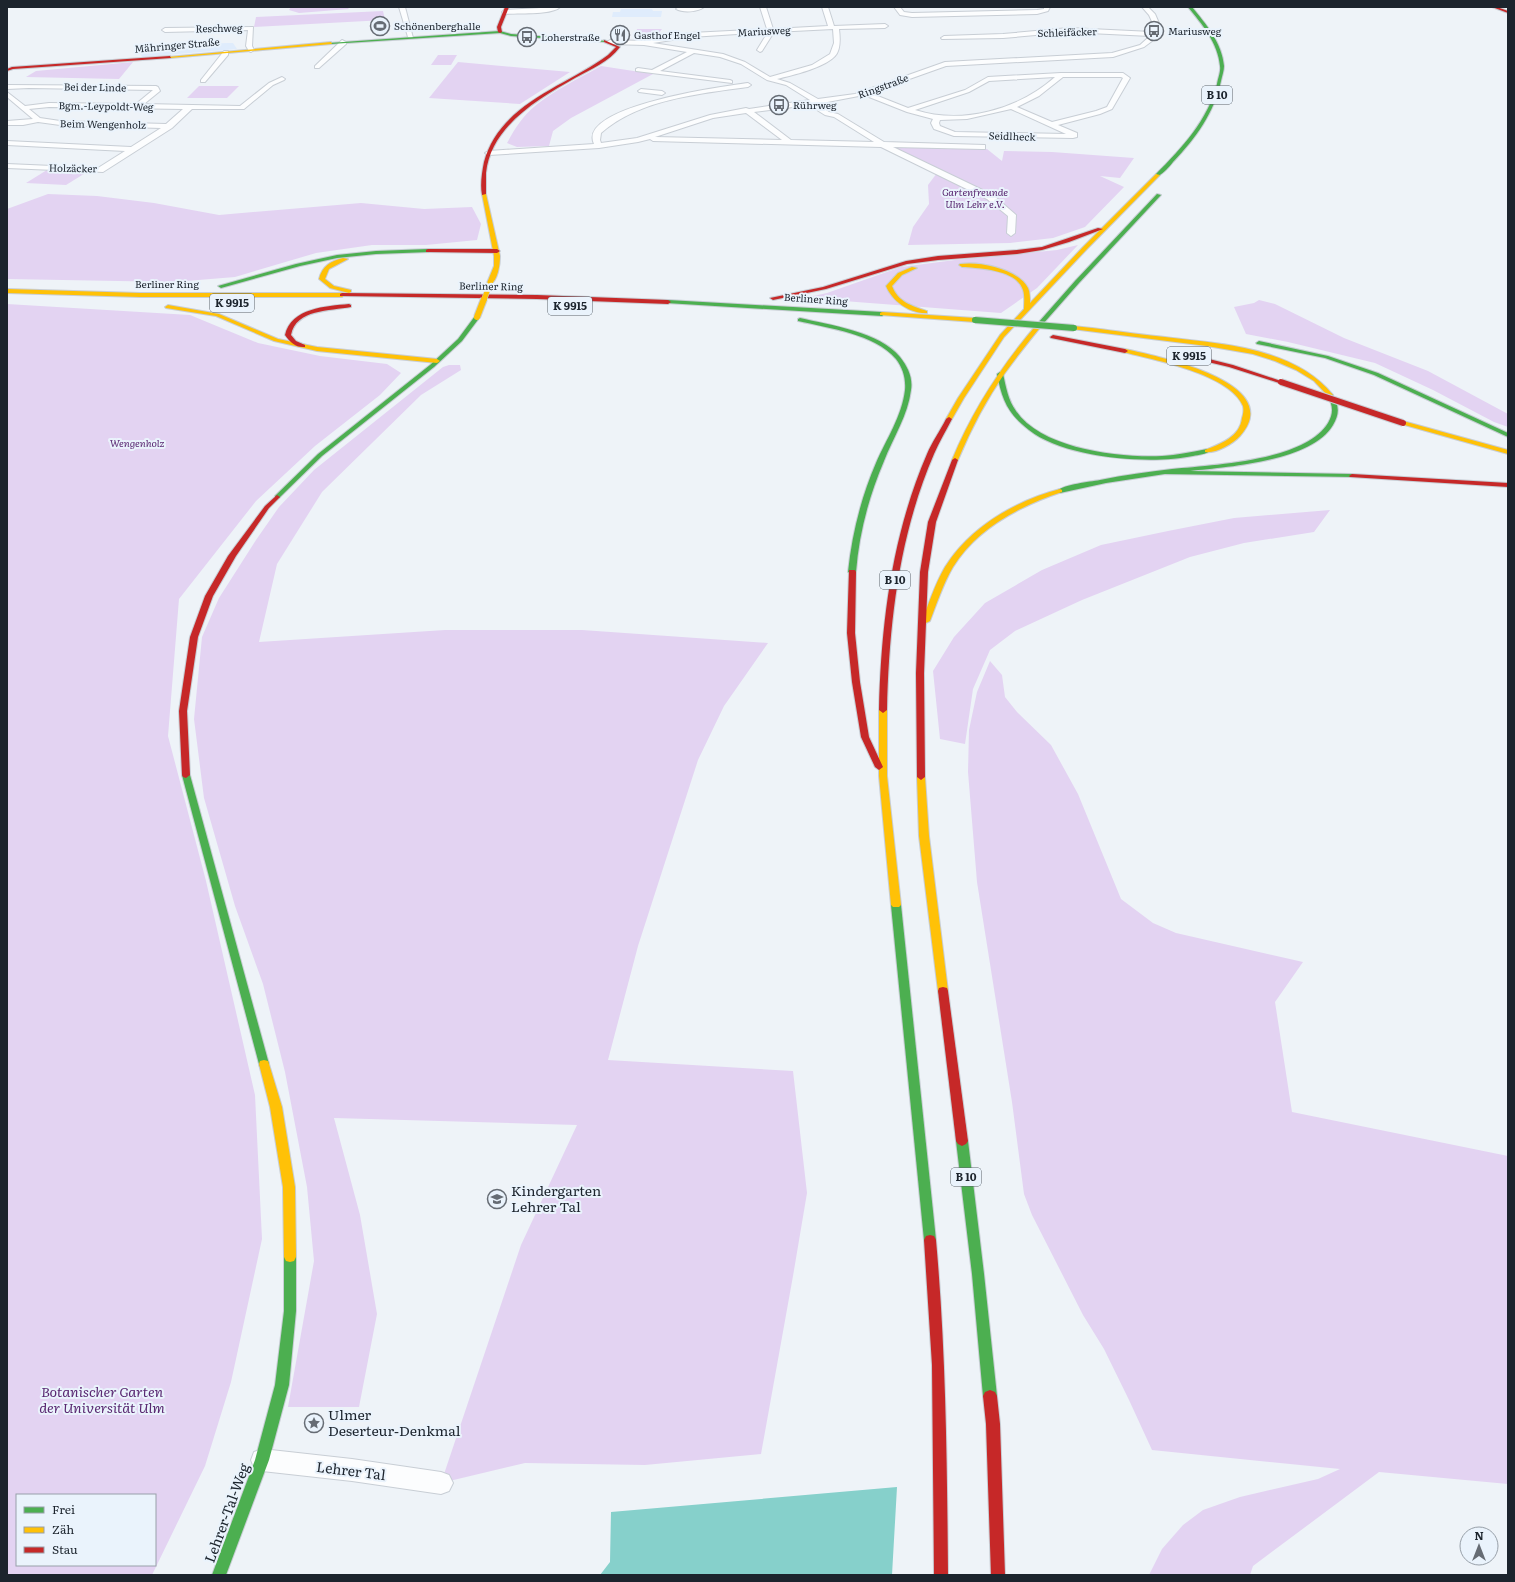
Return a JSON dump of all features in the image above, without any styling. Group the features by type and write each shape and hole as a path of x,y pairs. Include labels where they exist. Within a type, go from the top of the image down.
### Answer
{"main road":[{"name":"B 10","path":"940,1575 940,1420 933,1272 882,776 883,698 888,618 905,523 929,456 961,398 1002,336 1176,156 1199,128 1218,93 1222,67 1216,46 1209,30 1190,7"},
{"path":"1494,7 1508,12"},
{"path":"85,297 202,289 244,281 321,259 370,253 497,251 482,193 483,168 490,151 502,130 523,108 549,90 602,61 616,52 618,47 610,42 598,40 511,35 500,32 498,30 506,10"},
{"name":"Mähringer Straße","path":"9,68 80,64 342,42 500,32"},
{"name":"B 10","path":"998,1575 993,1424 979,1282 924,836 920,780 921,631 923,578 931,526 954,459 969,425 1000,374 1049,314 1164,189"},
{"path":"704,303 796,295 819,291 907,263 951,257 1034,250 1072,240 1108,226"},
{"name":"Lehrer-Tal-Weg","path":"219,1575 262,1460 282,1385 290,1311 289,1186 276,1108 185,771 183,711 194,637 209,596 232,556 268,507 320,455 437,361 460,340 477,317 496,266 497,251"},
{"path":"370,253 332,264 323,272 322,279 327,285 338,289 380,299"},
{"path":"975,320 925,312 908,306 896,299 889,286 895,277 902,272 914,269 946,265 974,266 1003,272 1020,282 1026,293 1027,310"},
{"name":"Berliner Ring","path":"7,290 85,297"},
{"path":"85,297 135,304"},
{"name":"Berliner Ring","path":"7,298 85,297 380,299 538,297 704,303 975,320"},
{"path":"302,346 290,339 288,331 290,326 303,316 334,307 380,299"},
{"name":"Berliner Ring","path":"380,299 758,314 952,328"},
{"path":"161,306 191,309 217,314 276,340 317,349 437,361"},
{"path":"758,314 841,329 878,343 892,353 904,365 907,375 908,390 905,405 886,446 872,483 862,514 853,561 851,646 855,682 865,736 882,776"},
{"name":"K 9915","path":"975,320 1233,339"},
{"path":"921,631 948,570 966,545 988,526 1013,511 1036,500 1072,487 1268,457 1295,450 1314,441 1326,432 1335,420 1336,406 1332,397 1315,381 1301,371 1278,361 1257,354 1214,346 1074,328"},
{"path":"990,331 1095,343 1190,369 1219,381 1237,393 1245,404 1248,414 1246,426 1240,434 1227,444 1212,450 1191,454 1146,458 1094,453 1049,439 1031,429 1018,419 1010,409 1000,374"},
{"path":"1249,341 1274,345 1342,362 1390,380 1508,435"},
{"name":"K 9915","path":"1095,343 1160,350"},
{"name":"K 9915","path":"1179,354 1231,366 1403,423 1508,452"},
{"path":"1158,473 1359,476 1508,486"}],"street":[{"path":"402,7 411,37"},
{"path":"506,10 548,10 555,9 557,7"},
{"path":"680,9 698,9 701,7"},
{"path":"760,50 771,33 769,31 763,7"},
{"path":"599,146 596,136 597,132 601,127 622,114 644,106 684,95 755,84 771,80 814,66 833,55 837,43 834,27 825,7"},
{"path":"897,7 902,14 912,15 1037,12 1046,10 1047,7"},
{"path":"1144,7 1152,14 1158,25 1155,34"},
{"name":"Mariusweg","path":"644,43 675,37 834,27 885,26"},
{"name":"Reschweg","path":"165,30 251,28 249,46 251,50"},
{"path":"974,30 980,37"},
{"name":"Schleifäcker","path":"944,38 980,37 1069,30 1155,34"},
{"name":"Ringstraße","path":"490,151 599,146 646,138 699,119 746,110 866,94 939,66 968,60 1030,60 1098,56 1126,52 1142,46 1155,34"},
{"path":"317,67 344,43 342,42"},
{"path":"610,42 644,43 721,55 754,69 771,80 788,84 814,102 827,114 836,115 883,145 990,197 1012,215 1011,233"},
{"path":"653,72 693,51"},
{"path":"202,81 226,54 226,52"},
{"path":"1023,53 1030,60"},
{"path":"1049,59 1061,71 1061,75"},
{"path":"638,70 755,84"},
{"path":"866,94 909,110 937,118 976,116 1012,107 1038,94 1061,75"},
{"path":"909,110 967,92 988,79 1061,75"},
{"name":"Seidlheck","path":"1051,124 1098,113 1110,108 1127,78 1123,75 1061,75"},
{"name":"Bgm.-Leypoldt-Weg","path":"22,108 48,105 242,108 271,84 282,79"},
{"name":"Bei der Linde","path":"7,87 156,88 157,91 138,106"},
{"path":"641,91 684,95"},
{"path":"644,106 662,93"},
{"name":"Beim Wengenholz","path":"7,94 38,120"},
{"path":"169,126 190,107"},
{"name":"Seidlheck","path":"937,118 935,123 937,127 954,134 1032,137 1073,136 1051,124 1012,107"},
{"path":"746,110 789,142"},
{"name":"Beim Wengenholz","path":"7,123 23,123 38,120 56,123 169,126"},
{"path":"43,130 56,123"},
{"name":"Holzäcker","path":"7,166 100,170 169,126"},
{"path":"7,151 32,137"},
{"path":"646,138 982,147"},
{"name":"Holzäcker","path":"7,143 133,149"},
{"name":"Lehrer Tal","path":"262,1460 352,1470 441,1483"}],"shaded area":[{"path":"621,9 652,9 653,11 662,11 661,17 612,17 613,12 620,12"},
{"path":"233,43 237,49 142,57 139,51 141,46"},
{"path":"897,1487 892,1575 600,1575 610,1562 611,1512"}],"green space":[{"path":"291,7 347,7 349,9 299,13 289,10"},
{"path":"383,11 385,20 254,27 256,17"},
{"path":"637,29 662,29 654,39 634,40"},
{"path":"438,55 457,55 451,65 431,65"},
{"path":"133,62 119,79 26,77 36,71"},
{"path":"458,62 570,72 520,104 429,98"},
{"path":"601,66 653,74 571,118 553,131 549,146 517,147 507,143 518,124 537,105 558,90"},
{"path":"199,86 239,86 227,98 187,98"},
{"name":"Gartenfreunde Ulm Lehr e.V.","path":"890,146 987,149 1002,161 1004,151 1052,152 1134,158 1120,178 1100,176 1124,187 1085,227 1053,238 1010,243 908,245 913,227 929,204 928,185 940,169"},
{"path":"47,170 87,172 66,185 26,183"},
{"path":"48,194 97,196 154,203 219,215 361,203 424,209 472,207 481,224 477,240 426,245 372,245 316,253 235,277 174,282 7,279 7,209"},
{"path":"1078,245 1037,288 1001,313 804,298 827,293 901,267 1057,250"},
{"path":"1259,300 1275,304 1344,338 1428,371 1508,414 1508,427 1494,422 1433,390 1375,363 1288,342 1246,334 1234,307 1254,303"},
{"name":"Wengenholz","path":"7,304 190,315 258,343 320,356 387,364 401,373 380,395 315,446 256,501 179,599 168,736 206,881 255,1095 262,1239 231,1382 205,1466 152,1575 7,1575"},
{"path":"449,365 460,365 461,370 421,395 322,492 277,564 259,642 445,630 582,630 768,643 724,706 698,760 638,946 608,1060 793,1071 807,1193 761,1454 645,1465 525,1463 441,1483 521,1245 577,1125 334,1118 360,1215 377,1314 359,1407 288,1407 314,1261 307,1187 285,1072 263,984 235,906 204,798 194,719 202,637 219,598 279,507 314,470 443,367"},
{"path":"1330,510 1314,532 1244,543 1190,557 1082,600 1015,631 990,650 973,689 965,744 940,739 933,671 954,637 985,603 1042,570 1101,545 1234,518"},
{"path":"990,661 1002,675 1005,697 1017,712 1051,745 1078,794 1121,899 1153,923 1176,933 1303,962 1275,1002 1292,1112 1508,1156 1508,1484 1379,1472 1253,1566 1250,1575 1149,1575 1162,1549 1183,1525 1203,1510 1240,1497 1318,1479 1340,1469 1152,1450 1104,1349 1083,1315 1032,1215 1024,1194 1012,1102 977,882 968,772 969,730 977,692"}],"traffic: fast":[{"path":"1158,175 1188,143 1205,119 1217,92 1221,72 1222,66 1220,57 1214,41 1206,27 1190,7"},
{"path":"331,43 500,32 511,35 605,41"},
{"path":"1040,324 1077,282 1159,195"},
{"path":"221,286 324,259 376,252 428,251"},
{"path":"668,302 882,314"},
{"path":"277,497 320,455 432,366 460,340 477,317"},
{"path":"800,320 843,330 887,348 897,357 905,368 908,378 908,389 903,411 875,473 862,513 854,552 852,572"},
{"path":"975,320 1074,328"},
{"path":"1259,343 1326,357 1376,374 1508,435"},
{"path":"1000,374 1007,402 1016,416 1032,430 1053,441 1106,455 1134,458 1186,456 1207,451"},
{"path":"1060,491 1083,485 1118,479 1238,463 1282,454 1317,439 1327,430 1335,416 1334,402 1330,395"},
{"path":"1168,473 1352,476"},
{"path":"186,775 264,1064"},
{"path":"896,905 930,1240"},
{"path":"962,1141 978,1274 990,1396"},
{"path":"219,1575 262,1460 282,1385 290,1311 290,1257"}],"traffic: slow":[{"path":"170,57 331,43"},
{"path":"949,419 1002,336 1085,248 1158,175"},
{"path":"484,194 497,256 497,266 490,283"},
{"path":"345,259 330,265 324,271 322,279 332,287 349,291"},
{"path":"962,265 978,266 997,270 1014,277 1026,290 1027,310"},
{"path":"914,268 900,274 889,286 891,292 903,304 925,312"},
{"path":"477,317 490,283"},
{"path":"7,291 140,295 342,295"},
{"path":"168,307 217,315 276,340 317,349 437,361"},
{"path":"882,314 975,320"},
{"path":"955,460 981,405 1014,355 1040,324"},
{"path":"1074,328 1207,344 1254,353 1277,360 1298,369 1316,380 1330,395"},
{"path":"1125,351 1180,365 1202,373 1223,382 1238,394 1247,408 1245,423 1242,429 1230,442 1207,451"},
{"path":"1403,423 1508,452"},
{"path":"926,621 938,589 949,567 964,547 975,536 1001,516 1030,502 1060,491"},
{"path":"883,710 883,776 896,905"},
{"path":"921,777 924,836 943,991"},
{"path":"264,1064 276,1107 289,1187 290,1257"}],"traffic: jam":[{"path":"500,32 499,27 507,7"},
{"path":"1494,7 1508,12"},
{"path":"484,194 484,172 489,153 498,136 526,107 542,95 610,56 618,47 605,41"},
{"path":"7,70 12,68 170,57"},
{"path":"773,298 824,288 906,263 938,258 1017,252 1042,248 1100,229"},
{"path":"428,251 497,251"},
{"path":"342,295 537,297 668,302"},
{"path":"303,346 294,342 288,335 290,327 295,320 322,309 349,306"},
{"path":"1053,337 1125,351"},
{"path":"1189,356 1231,366 1281,382"},
{"path":"1281,382 1403,423"},
{"path":"883,710 889,614 900,549 918,486 931,452 949,419"},
{"path":"921,777 920,673 924,572 932,522 955,460"},
{"path":"1352,476 1508,485"},
{"path":"186,775 183,711 194,637 209,596 232,556 267,507 277,497"},
{"path":"852,572 851,633 856,682 865,737 879,767"},
{"path":"943,991 962,1141"},
{"path":"930,1240 934,1282 938,1365 941,1575"},
{"path":"990,1396 993,1424 998,1575"}],"place":[{"name":"Schönenberghalle","path":"380,26"},
{"name":"Mariusweg","path":"1154,31"},
{"name":"Gasthof Engel","path":"620,35"},
{"name":"Loherstraße","path":"527,37"},
{"name":"Rührweg","path":"779,105"},
{"name":"Kindergarten Lehrer Tal","path":"497,1199"},
{"name":"Ulmer Deserteur-Denkmal","path":"314,1423"}],"park label":[{"name":"Botanischer Garten der Universität Ulm","path":"102,1400"}]}
